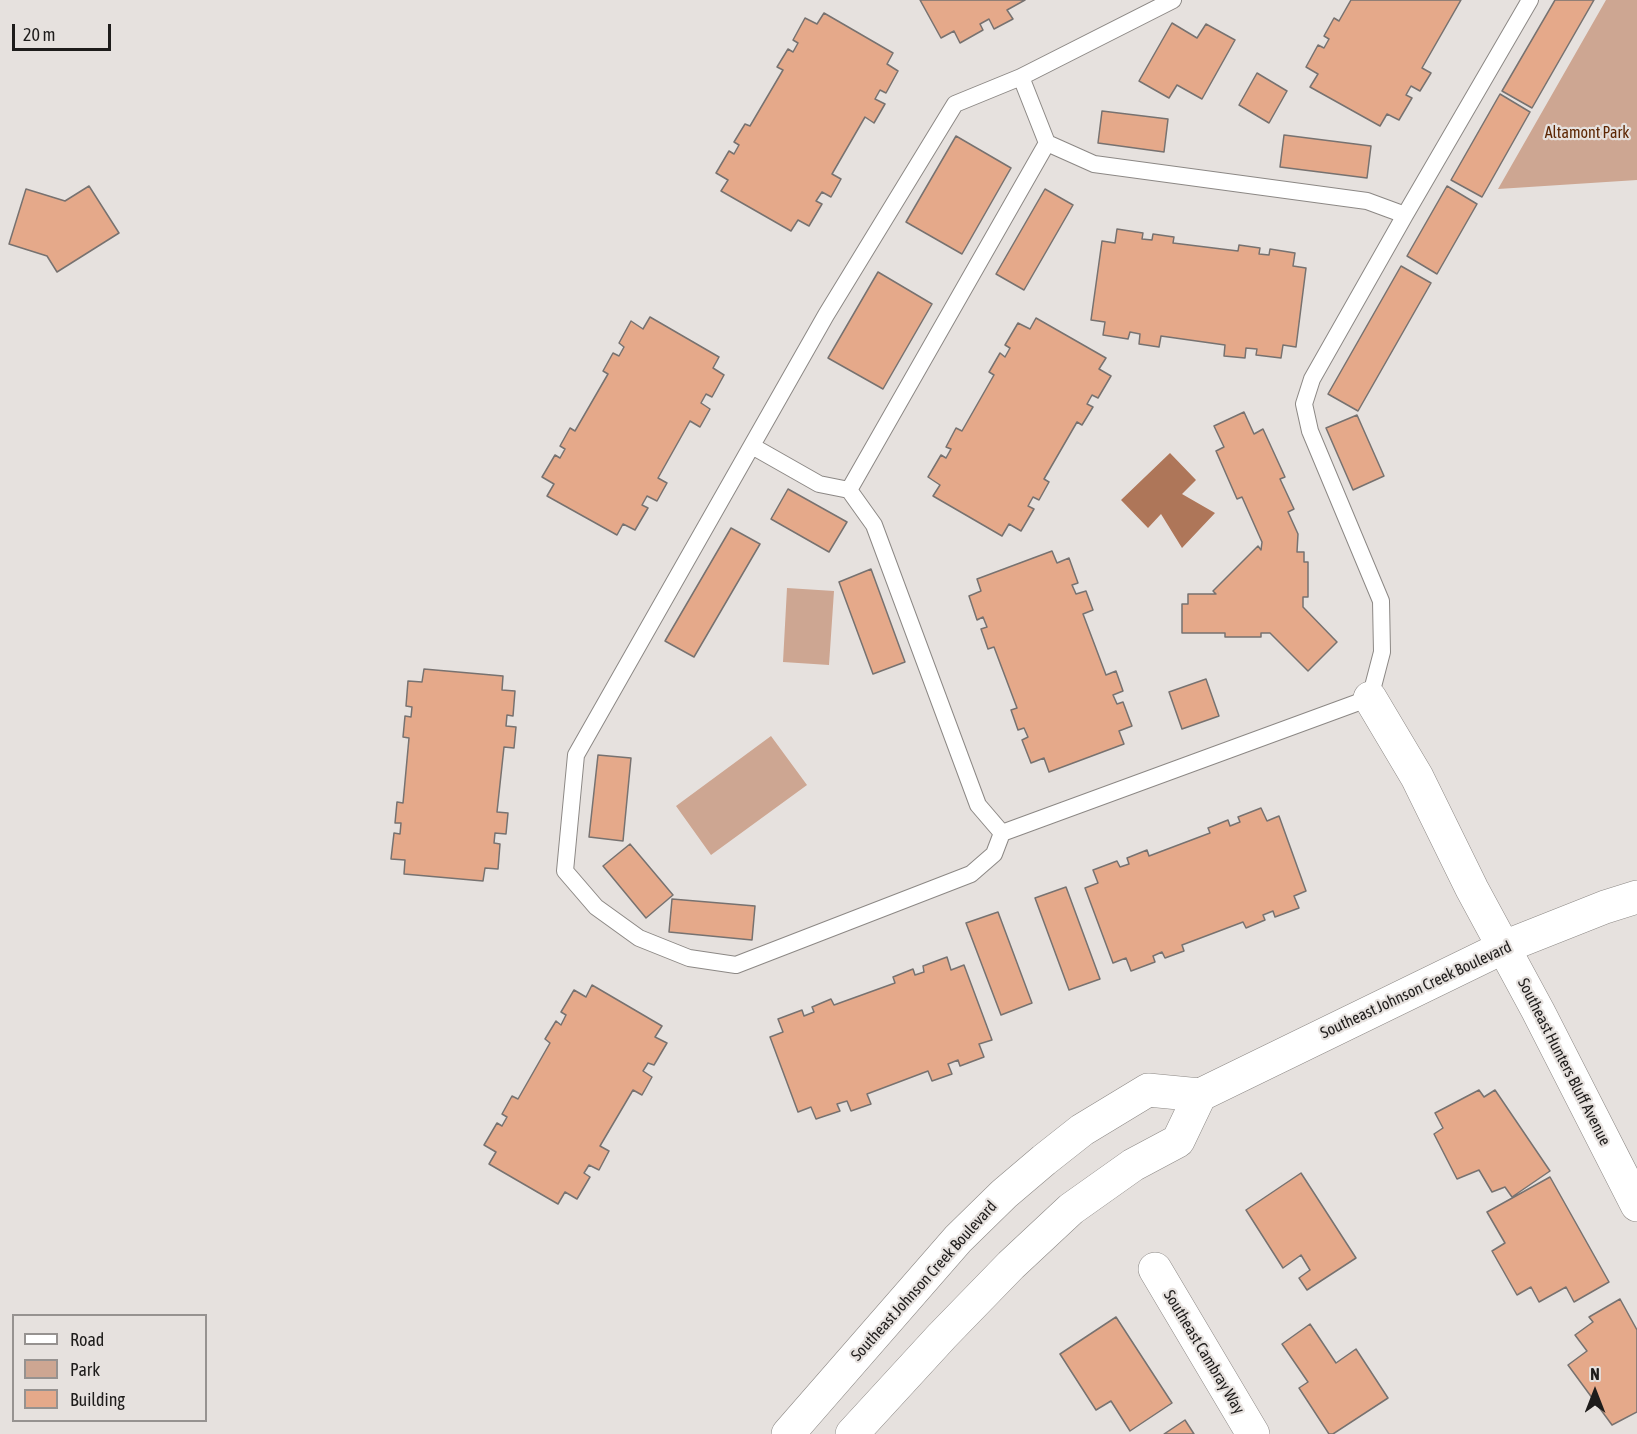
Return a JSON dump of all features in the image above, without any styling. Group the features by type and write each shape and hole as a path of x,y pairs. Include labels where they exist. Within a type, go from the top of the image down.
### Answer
{"street":[{"name":"Southeast Hunters Bluff Avenue","path":"1370,698 1417,777 1472,889 1637,1205"},
{"name":"Southeast Johnson Creek Boulevard","path":"788,1434 958,1239 1004,1194 1082,1130 1148,1090 1200,1095 1504,947 1605,907 1637,897"},
{"path":"852,1434 1011,1265 1071,1209 1133,1165 1178,1141 1200,1095"},
{"name":"Southeast Cambray Way","path":"1155,1269 1253,1434"}],"lane":[{"path":"1173,0 1021,77 955,104 826,315 576,755 565,871 596,907 639,938 689,958 736,965 971,874 994,854 1002,833 1370,698 1382,652 1381,601 1310,431 1304,404 1312,379 1530,0"},
{"path":"1021,77 1047,143 1094,164 1367,201 1405,215"},
{"path":"849,489 1047,143"},
{"path":"752,446 819,484 849,489 874,525 978,805 1002,833"}],"green space":[{"name":"Altamont Park","path":"1606,0 1637,0 1637,180 1498,189"},
{"path":"787,588 834,591 829,665 783,662"},
{"path":"771,736 807,785 711,855 676,806"}],"shaded area":[{"path":"1170,453 1196,480 1182,494 1215,513 1182,548 1161,514 1148,528 1121,500"}],"building":[{"path":"920,0 1025,0 1007,10 1013,19 994,29 989,19 980,24 983,30 960,43 954,31 941,38"},
{"path":"1351,0 1461,0 1422,68 1431,73 1420,91 1411,86 1406,95 1412,98 1399,120 1387,114 1380,126 1310,87 1318,74 1306,67 1318,45 1324,48 1329,39 1324,36 1334,18 1339,21"},
{"path":"1555,0 1594,0 1532,108 1502,91"},
{"path":"824,13 893,53 887,64 898,71 886,93 880,90 875,99 885,104 874,123 865,117 832,174 841,179 831,197 822,192 816,201 822,204 809,226 798,220 791,231 721,191 728,180 716,173 729,151 734,154 739,145 734,142 745,124 750,126 783,70 777,67 788,49 793,52 798,43 793,40 805,18 817,24"},
{"path":"1172,23 1197,38 1206,24 1235,40 1202,99 1177,85 1169,98 1139,81"},
{"path":"1257,73 1287,91 1269,123 1239,105"},
{"path":"1500,94 1530,112 1482,197 1451,180"},
{"path":"1102,111 1168,119 1164,152 1098,143"},
{"path":"1284,135 1371,146 1367,178 1280,167"},
{"path":"956,136 1011,168 962,254 906,222"},
{"path":"89,186 119,233 57,272 47,256 9,244 26,189 65,201"},
{"path":"1447,186 1477,204 1437,274 1407,256"},
{"path":"1045,189 1073,205 1024,290 996,274"},
{"path":"1117,229 1143,233 1142,239 1152,240 1153,234 1174,237 1173,243 1238,251 1239,245 1260,248 1259,254 1269,255 1270,249 1295,253 1293,266 1306,268 1296,347 1283,345 1281,358 1256,355 1257,349 1246,348 1245,358 1224,356 1225,345 1161,336 1159,347 1139,344 1140,334 1130,332 1128,339 1103,335 1105,322 1091,320 1102,241 1115,243"},
{"path":"1401,266 1431,283 1358,411 1328,394"},
{"path":"878,272 932,304 883,389 828,358"},
{"path":"650,317 719,357 713,368 724,375 712,397 706,394 701,403 710,409 700,427 690,421 658,478 667,483 657,501 647,496 642,505 648,508 635,530 623,524 617,535 547,496 554,484 542,477 555,455 560,458 565,449 560,446 570,428 575,431 608,374 603,371 613,353 619,356 624,347 619,343 631,321 643,329"},
{"path":"1036,318 1106,358 1099,369 1111,376 1098,398 1092,395 1087,404 1093,407 1082,425 1077,422 1044,479 1049,482 1039,500 1033,497 1028,506 1034,509 1021,531 1009,524 1002,536 933,496 940,485 928,477 941,455 946,458 951,449 946,447 956,428 962,431 994,375 989,372 1000,353 1005,357 1010,348 1005,345 1018,323 1030,329"},
{"path":"1244,412 1254,434 1263,429 1285,477 1280,479 1294,509 1288,512 1298,534 1297,552 1304,552 1304,562 1308,562 1308,597 1303,597 1303,607 1337,642 1308,671 1270,633 1261,633 1261,637 1225,637 1225,633 1182,633 1182,604 1188,604 1188,594 1216,594 1213,591 1258,546 1261,550 1262,542 1242,497 1237,499 1216,451 1224,447 1214,426"},
{"path":"1357,415 1384,476 1353,490 1326,428"},
{"path":"788,489 847,522 829,552 771,519"},
{"path":"731,528 760,544 694,657 665,641"},
{"path":"1052,551 1057,563 1069,558 1078,583 1072,585 1076,594 1086,591 1093,610 1083,614 1106,675 1116,671 1123,691 1113,695 1117,704 1123,702 1132,726 1119,731 1124,744 1049,772 1044,758 1031,763 1022,740 1028,737 1024,728 1018,730 1011,710 1017,708 994,647 988,649 981,629 987,627 983,617 977,620 969,596 981,591 977,579"},
{"path":"871,569 905,662 873,674 839,582"},
{"path":"424,669 503,676 502,690 515,691 513,716 507,715 506,726 516,727 514,748 504,747 497,812 508,813 506,834 495,833 494,843 500,844 498,869 485,868 483,881 404,874 405,860 391,859 394,833 400,834 401,823 395,823 397,802 403,803 409,738 403,737 405,716 411,717 412,707 406,706 408,681 422,682"},
{"path":"1206,679 1219,716 1182,729 1169,692"},
{"path":"598,755 631,758 623,841 589,837"},
{"path":"1261,808 1267,821 1279,816 1306,891 1294,896 1299,908 1275,917 1273,911 1263,915 1265,920 1246,928 1243,922 1182,945 1184,951 1165,958 1162,952 1153,956 1155,962 1131,971 1126,958 1113,963 1085,888 1098,883 1093,870 1117,861 1120,867 1129,864 1127,858 1147,850 1149,856 1210,833 1208,828 1228,820 1230,826 1240,822 1238,817"},
{"path":"630,844 673,895 646,918 603,866"},
{"path":"1066,887 1100,979 1069,990 1035,898"},
{"path":"672,899 755,906 752,940 669,932"},
{"path":"998,912 1032,1003 1001,1015 966,923"},
{"path":"947,957 951,970 964,965 992,1040 979,1044 984,1057 960,1066 958,1060 948,1064 952,1074 932,1081 928,1071 867,1094 871,1104 851,1111 847,1101 837,1104 840,1111 816,1119 811,1107 798,1112 770,1037 783,1032 778,1019 802,1010 804,1016 814,1012 812,1007 831,999 834,1005 895,983 893,977 913,969 915,975 924,972 923,966"},
{"path":"592,985 662,1026 655,1037 667,1043 654,1065 648,1063 643,1071 652,1077 642,1095 633,1090 600,1146 609,1151 599,1170 589,1165 584,1173 590,1177 577,1199 565,1192 558,1204 489,1164 496,1152 484,1145 497,1123 502,1126 507,1117 502,1114 512,1096 518,1099 550,1043 545,1039 556,1021 561,1025 566,1015 561,1012 574,990 586,997"},
{"path":"1479,1090 1484,1097 1495,1090 1550,1171 1512,1197 1505,1187 1492,1192 1479,1170 1457,1179 1434,1134 1443,1128 1435,1113"},
{"path":"1301,1173 1356,1258 1307,1290 1299,1278 1310,1270 1301,1255 1283,1268 1246,1210"},
{"path":"1550,1177 1609,1282 1574,1302 1566,1287 1539,1302 1531,1287 1517,1295 1492,1251 1505,1243 1487,1212"},
{"path":"1620,1299 1637,1330 1637,1412 1612,1425 1568,1365 1587,1351 1575,1335 1593,1322 1589,1317"},
{"path":"1116,1317 1172,1403 1130,1431 1111,1401 1096,1410 1060,1354"},
{"path":"1310,1324 1336,1363 1356,1349 1388,1398 1333,1434 1329,1434 1299,1388 1308,1382 1282,1344"},
{"path":"1185,1420 1194,1434 1164,1434"}]}
